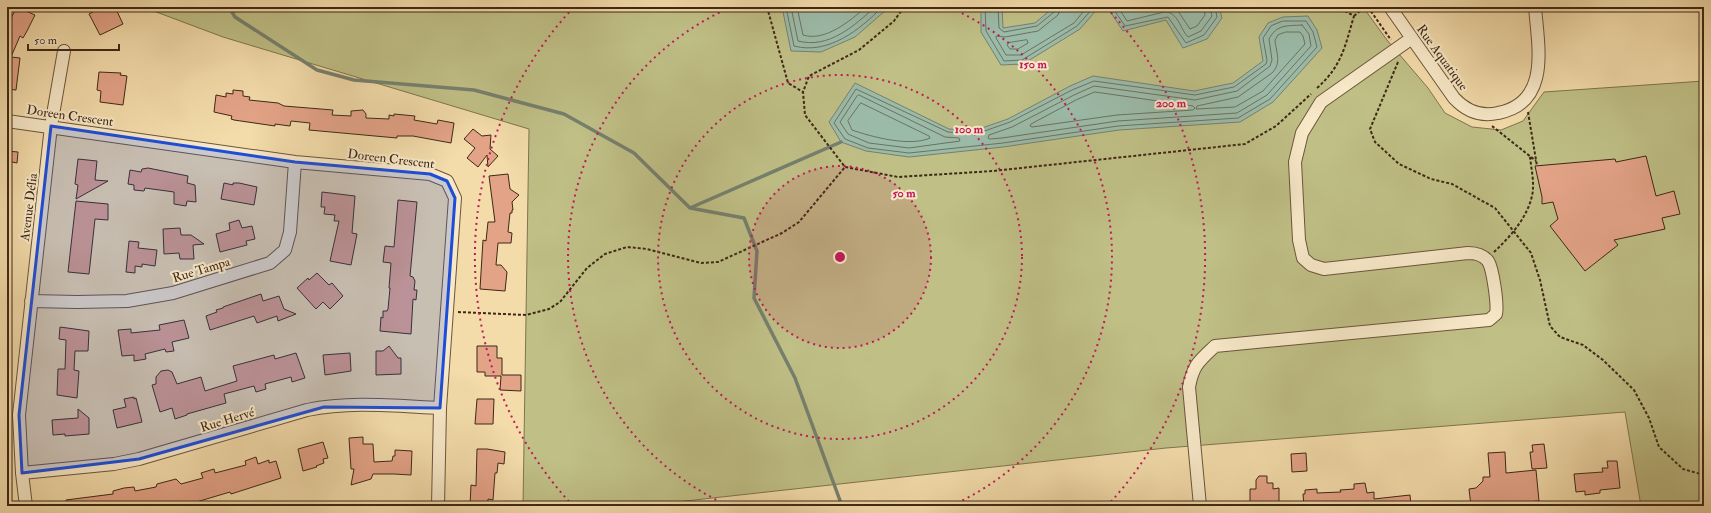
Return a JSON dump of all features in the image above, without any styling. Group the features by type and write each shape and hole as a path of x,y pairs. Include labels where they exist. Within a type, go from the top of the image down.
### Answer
{"street":[{"name":"Rue Aquatique","path":"1390,7 1454,98 1460,105 1475,113"},
{"path":"1475,113 1485,115 1513,109 1526,98 1532,90 1538,74 1535,7"},
{"path":"1200,506 1189,387 1191,373 1199,360 1215,346 1492,319 1496,314 1497,306 1491,267 1486,259 1477,254 1468,253 1324,269 1311,265 1303,258 1299,240 1295,162 1302,133 1321,102 1412,38"},
{"name":"Avenue Délia","path":"26,506 22,473 19,415 51,126 64,51"},
{"name":"Doreen Crescent","path":"7,121 51,126 295,162 430,174 447,181 455,198 440,408 438,506"},
{"name":"Rue Tampa","path":"31,301 128,301 173,293 270,263 285,250 290,232 295,162"},
{"name":"Rue Hervé","path":"22,473 114,464 139,460 307,410 324,407 345,404 440,408"}],"path":[{"path":"767,7 788,83 803,92"},
{"path":"904,7 894,22 859,50 809,76 803,92 806,115 845,167 898,177 994,170 1245,144 1276,126 1328,79 1343,56 1354,16 1366,7 1397,48 1399,61 1370,129 1374,142 1398,164 1431,179 1452,184 1496,208 1515,231 1530,253 1540,280 1550,326 1560,337 1583,345 1603,360 1634,390 1649,418 1659,447 1683,468 1704,475"},
{"path":"1338,7 1354,16"},
{"path":"1526,98 1537,166"},
{"path":"1475,113 1536,161"},
{"path":"1486,259 1515,231 1525,213 1532,196 1533,181 1530,156"},
{"path":"447,310 465,313 526,315 549,310 560,302 587,268 605,254 627,247 647,249 701,263 718,262 766,241 799,222 845,167"}],"highlighted area":[{"path":"51,126 295,162 430,174 447,181 455,198 440,408 324,407 139,459 22,473 19,415"}],"green space":[{"path":"143,7 1363,7 1387,40 1428,88 1445,113 1472,127 1501,130 1523,121 1544,92 1704,81 1704,506 1641,506 1625,412 1166,448 640,506 523,506 529,129 223,37"}],"water":[{"path":"782,7 886,7 886,10 855,37 821,52 791,51"},
{"path":"981,7 1002,7 1003,28 1035,23 1054,7 1099,7 1080,29 1023,64 1001,65 981,32"},
{"path":"1107,7 1219,7 1222,18 1207,39 1183,48 1166,20 1123,31"},
{"path":"1308,16 1317,30 1322,48 1273,102 1240,122 1119,130 1003,147 909,157 866,151 841,142 829,122 855,83 949,129 976,130 1008,119 1070,86 1093,76 1194,91 1233,83 1263,61 1259,37 1268,23 1283,17"}],"building":[{"path":"17,7 35,15 23,38 20,36 11,57 20,58 16,90 7,89 7,16 11,18"},
{"path":"102,7 115,7 123,24 100,35 89,14"},
{"path":"99,72 121,73 120,75 127,76 123,105 100,102 101,91 97,90"},
{"path":"233,90 243,91 243,96 250,97 249,100 278,103 284,106 333,110 332,115 351,116 351,111 363,110 366,114 366,118 389,119 389,115 394,116 394,114 415,116 414,120 437,124 438,120 454,123 451,143 413,136 397,136 397,138 309,130 310,123 291,121 290,126 275,124 275,126 234,120 231,119 232,116 214,112 216,95 226,97 226,93 233,94"},
{"path":"473,129 482,136 491,135 490,149 498,156 488,167 487,155 478,167 467,158 475,148 464,139"},
{"path":"7,151 18,152 17,163 7,161"},
{"path":"1646,156 1656,196 1674,191 1680,214 1662,218 1665,229 1614,240 1618,245 1585,271 1550,226 1558,219 1553,202 1542,204 1542,197 1535,166 1615,159 1616,162"},
{"path":"78,159 97,161 95,180 108,181 76,199 78,185 75,184"},
{"path":"148,168 188,176 187,183 195,185 196,202 187,201 186,206 174,204 174,192 145,188 144,191 134,190 134,185 128,184 130,170 141,172 142,169"},
{"path":"508,174 510,189 519,195 512,202 513,210 512,213 510,213 508,232 512,233 511,243 498,243 496,265 501,265 507,272 505,291 480,289 483,240 486,241 488,222 495,222 489,176"},
{"path":"224,183 233,185 233,183 239,183 257,187 254,205 221,199"},
{"path":"322,192 355,196 352,233 357,234 351,265 330,261 339,221 334,221 335,215 324,214 325,207 321,207"},
{"path":"398,200 417,202 410,276 413,277 415,281 414,290 417,290 416,300 413,299 411,334 380,331 383,311 387,311 388,309 390,288 391,263 383,262 385,246 394,247"},
{"path":"76,201 108,204 108,220 95,219 89,274 68,272"},
{"path":"239,220 242,228 252,226 255,239 246,241 247,245 220,252 216,234 230,230 229,223"},
{"path":"180,228 181,235 191,235 204,244 193,245 194,259 180,259 179,253 164,254 163,229"},
{"path":"129,241 139,242 138,248 157,250 155,266 142,264 142,267 135,266 135,273 126,272"},
{"path":"317,273 329,285 332,283 343,296 330,309 323,302 316,309 297,288 308,278 309,280"},
{"path":"261,294 263,301 279,296 284,309 296,314 278,321 277,316 257,323 254,316 210,330 206,316 217,312 216,310 223,307"},
{"path":"184,320 189,338 172,342 174,351 166,352 165,349 145,354 146,359 134,361 134,355 122,356 118,330 131,329 131,333 160,330 159,325"},
{"path":"60,327 89,331 88,351 75,351 74,370 79,371 77,398 57,395 58,369 65,369 66,340 59,339"},
{"path":"389,346 398,358 401,358 401,374 376,375 376,351 383,351"},
{"path":"477,346 497,346 497,358 502,358 502,375 521,375 521,391 500,390 501,376 485,376 485,372 477,372"},
{"path":"296,353 305,378 292,382 291,377 265,384 266,389 256,392 254,386 224,394 226,403 175,419 172,408 160,412 152,385 156,384 156,377 161,371 168,370 172,372 177,384 201,377 205,391 237,381 233,366 274,355 275,359"},
{"path":"350,353 351,371 325,375 323,355"},
{"path":"134,397 134,399 136,398 142,422 117,428 113,410 126,407 124,399"},
{"path":"477,399 494,399 493,424 475,424"},
{"path":"78,409 89,418 89,434 65,436 65,434 53,435 52,420 78,418"},
{"path":"363,437 363,444 373,444 374,462 392,461 393,456 395,456 395,450 412,451 411,475 373,474 371,479 351,485 354,469 351,469 349,438"},
{"path":"323,442 328,458 323,459 324,463 316,466 317,467 303,471 298,449"},
{"path":"1544,444 1547,468 1532,469 1530,452 1533,452 1532,445"},
{"path":"477,449 505,452 504,464 498,463 497,473 495,473 493,500 488,499 488,506 470,506 471,485 476,486"},
{"path":"1505,452 1506,473 1536,470 1539,501 1471,506 1469,489 1476,488 1483,481 1483,477 1490,477 1488,453"},
{"path":"1306,453 1307,471 1292,472 1291,454"},
{"path":"256,457 258,464 269,460 269,463 276,461 281,478 231,494 230,492 193,503 194,506 168,506 167,503 164,504 164,502 142,506 67,506 66,500 113,494 113,491 124,488 134,487 135,491 156,487 157,484 176,479 181,484 203,478 201,473 214,469 215,473 246,465 245,461"},
{"path":"1607,461 1617,461 1620,488 1600,490 1600,493 1585,495 1585,491 1576,492 1574,474 1603,472 1602,468 1608,468"},
{"path":"1259,476 1267,476 1267,483 1273,483 1273,489 1279,488 1279,506 1250,506 1250,489 1256,489 1256,480"},
{"path":"1365,483 1367,493 1374,492 1374,499 1410,495 1411,506 1374,506 1374,504 1368,504 1368,506 1304,506 1303,494 1305,494 1305,490 1317,489 1317,493 1341,492 1340,490 1354,489 1354,484"}],"waterway":[{"path":"229,7 235,17 317,70 354,80 474,90 564,114 634,153 690,208 744,218 757,251 754,298 795,378 842,506"},
{"path":"690,208 841,142"}]}
